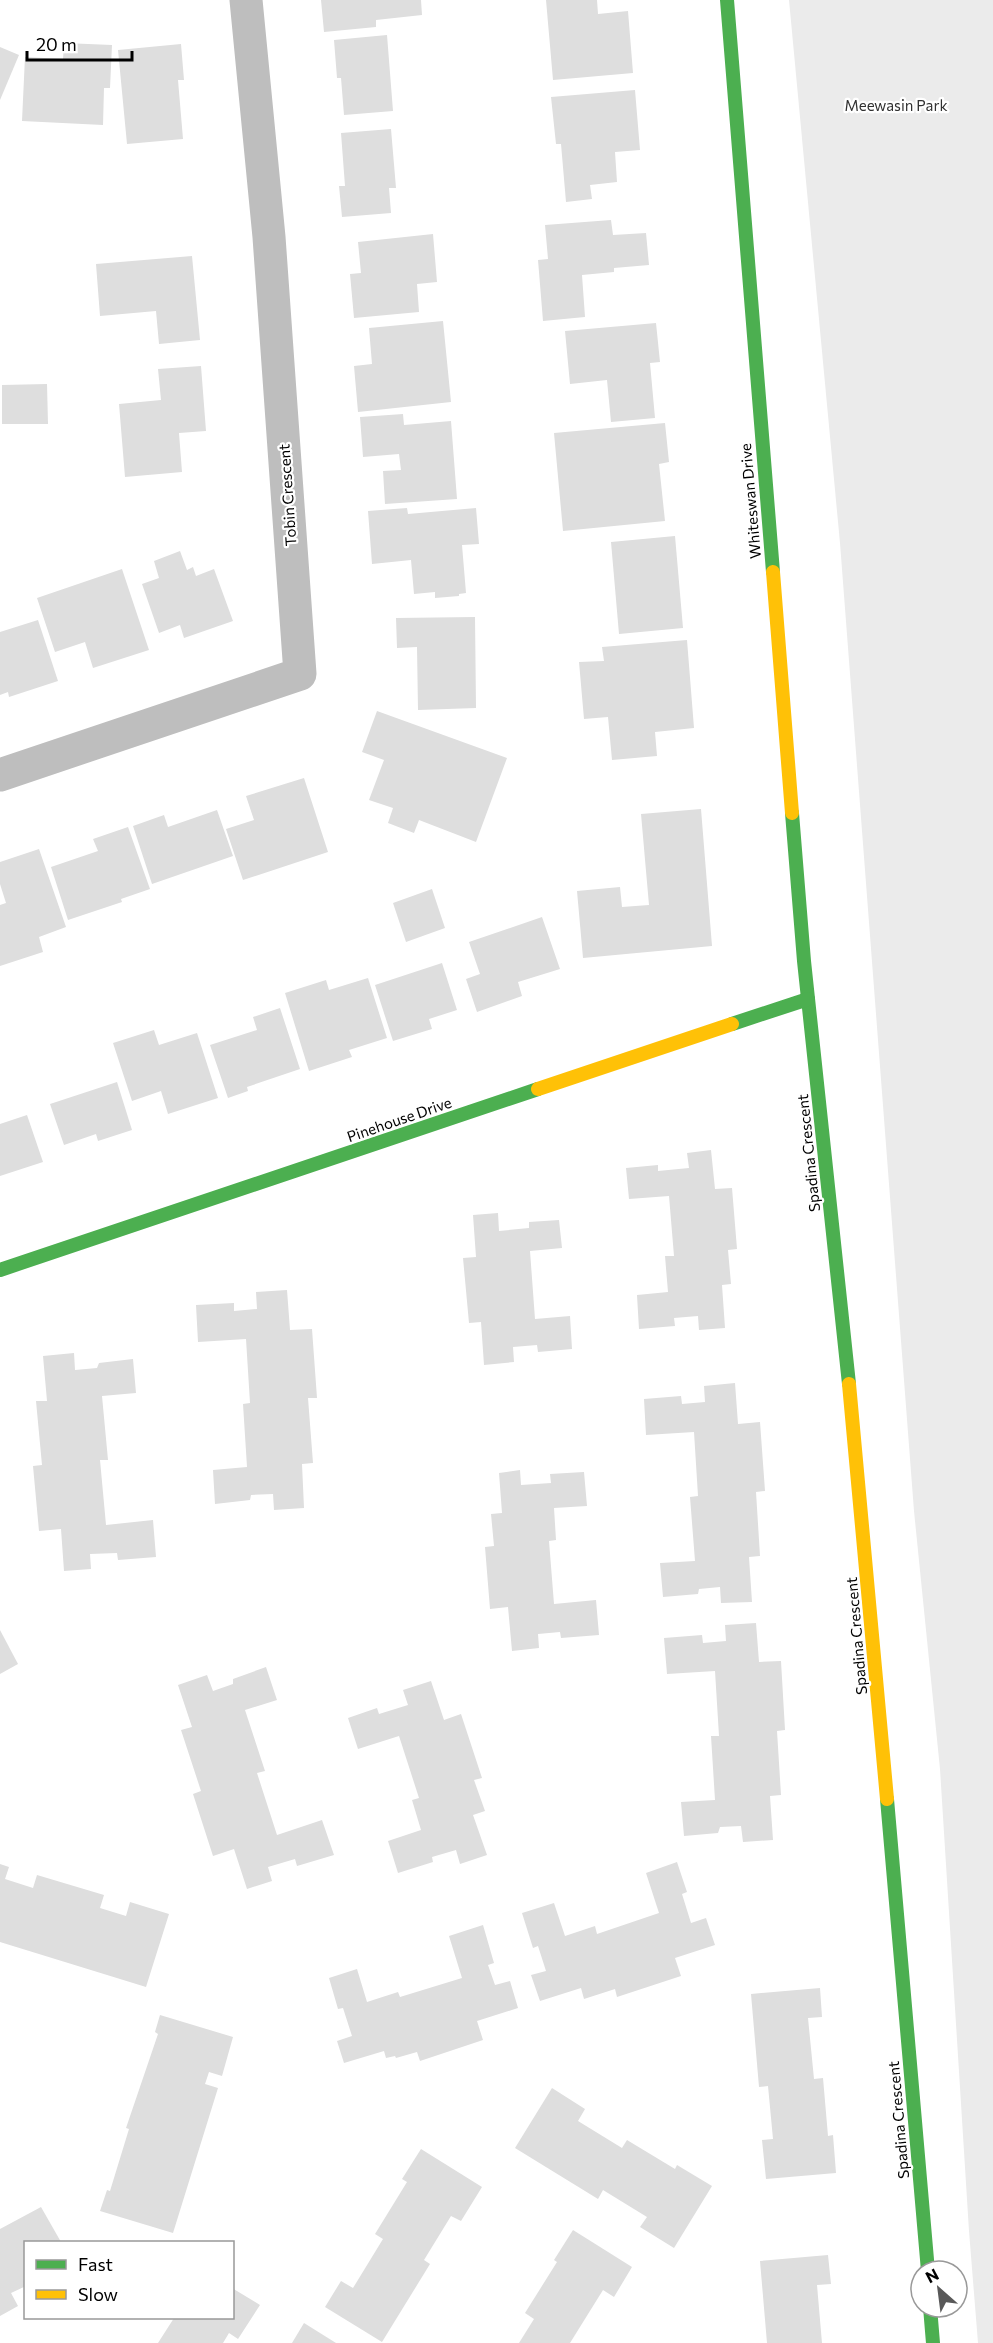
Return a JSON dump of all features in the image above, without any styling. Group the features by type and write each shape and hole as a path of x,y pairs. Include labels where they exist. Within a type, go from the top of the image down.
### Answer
{"street":[{"name":"Tobin Crescent","path":"0,775 300,674 269,237 246,0"},
{"name":"Whiteswan Drive","path":"727,0 808,999"},
{"name":"Pinehouse Drive","path":"0,1270 808,999"},
{"name":"Spadina Crescent","path":"808,999 859,1481 927,2259"},
{"path":"931,2319 933,2343"}],"green space":[{"name":"Meewasin Park","path":"789,0 993,0 993,2343 978,2343 940,1769 914,1511 840,543"}],"building":[{"path":"321,0 421,0 422,15 376,20 376,27 324,32"},
{"path":"546,0 597,0 598,14 628,11 633,73 553,80"},
{"path":"387,35 393,111 344,115 341,78 337,78 334,40"},
{"path":"64,43 112,45 110,88 104,88 103,125 22,121 25,57 63,59"},
{"path":"181,44 184,80 178,80 183,139 127,144 118,50"},
{"path":"0,47 19,55 0,100"},
{"path":"635,90 640,150 615,152 617,182 590,185 592,199 566,202 561,144 556,144 551,97"},
{"path":"391,129 396,188 389,188 391,213 342,217 339,186 345,186 341,133"},
{"path":"611,220 613,235 646,233 649,265 614,268 614,272 582,275 585,317 543,321 538,260 548,259 545,225"},
{"path":"433,234 437,282 417,284 419,312 354,318 350,274 361,273 358,242"},
{"path":"192,256 200,340 159,344 156,311 100,316 96,264"},
{"path":"443,321 451,402 358,412 354,366 372,364 369,328"},
{"path":"656,323 660,362 650,363 655,418 611,422 607,380 570,384 565,331"},
{"path":"201,366 206,431 179,433 182,472 125,477 119,404 161,400 158,369"},
{"path":"47,384 48,424 2,424 2,385"},
{"path":"403,414 404,425 451,421 457,499 385,504 383,471 401,470 399,454 363,457 360,417"},
{"path":"665,423 669,462 659,464 665,521 563,531 554,433"},
{"path":"407,508 408,514 476,508 479,544 462,545 466,593 459,594 459,596 435,598 435,592 414,594 411,560 372,564 368,511"},
{"path":"675,536 683,628 619,634 611,542"},
{"path":"180,551 187,570 193,567 196,576 214,569 233,621 184,638 180,625 159,633 142,584 159,578 154,561"},
{"path":"122,569 149,650 93,668 85,642 55,652 37,598"},
{"path":"475,617 476,708 418,710 417,647 397,648 396,618"},
{"path":"38,620 58,681 9,697 8,692 0,695 0,632"},
{"path":"687,640 694,728 655,732 657,756 612,760 608,717 584,719 579,662 604,661 602,647"},
{"path":"377,711 507,758 476,842 419,820 414,833 388,823 393,808 369,800 384,760 362,752"},
{"path":"304,778 328,852 243,880 226,829 254,820 246,796"},
{"path":"701,809 712,946 583,958 577,891 620,887 622,907 649,905 641,814"},
{"path":"217,810 233,856 152,884 133,826 164,815 168,827"},
{"path":"128,827 150,889 121,899 122,902 68,920 51,867 98,851 93,839"},
{"path":"39,849 66,927 39,937 43,952 0,966 0,905 6,903 0,884 0,862"},
{"path":"432,889 445,928 406,942 393,903"},
{"path":"542,917 560,969 518,982 522,996 477,1012 466,979 480,974 469,942"},
{"path":"442,963 457,1010 429,1019 432,1029 393,1041 375,985"},
{"path":"368,978 387,1038 349,1050 352,1057 309,1071 285,993 326,980 329,990"},
{"path":"280,1008 300,1069 247,1087 248,1091 228,1098 210,1045 257,1030 253,1017"},
{"path":"154,1030 159,1045 197,1033 218,1098 168,1114 161,1091 132,1101 113,1043"},
{"path":"117,1082 132,1130 98,1141 96,1134 64,1145 50,1104"},
{"path":"27,1115 43,1162 0,1176 0,1124"},
{"path":"711,1150 715,1189 732,1188 737,1249 728,1250 731,1284 722,1285 725,1328 699,1330 698,1316 674,1318 675,1326 639,1329 637,1295 668,1292 665,1256 674,1256 669,1196 629,1199 626,1168 658,1165 658,1171 689,1168 687,1153"},
{"path":"498,1213 499,1231 529,1228 529,1222 559,1220 562,1248 530,1251 535,1319 570,1316 572,1349 538,1352 537,1345 513,1347 514,1362 484,1365 481,1322 469,1323 463,1258 476,1257 473,1215"},
{"path":"287,1290 290,1330 312,1329 317,1398 308,1398 313,1463 302,1464 304,1508 274,1510 273,1494 251,1495 250,1500 215,1504 213,1470 247,1467 243,1404 250,1403 246,1339 198,1342 196,1305 234,1303 234,1311 257,1309 256,1292"},
{"path":"74,1353 75,1370 97,1368 99,1363 133,1359 136,1393 102,1396 108,1460 100,1460 106,1525 153,1520 156,1557 118,1560 117,1553 90,1554 91,1569 64,1571 61,1529 39,1531 33,1466 42,1465 36,1401 47,1401 43,1356"},
{"path":"735,1383 738,1424 760,1422 765,1491 756,1492 760,1556 749,1557 752,1602 721,1603 720,1587 699,1589 698,1594 663,1597 660,1563 695,1561 690,1497 698,1496 694,1432 646,1435 644,1399 681,1396 682,1404 705,1402 704,1386"},
{"path":"520,1470 521,1485 551,1483 550,1474 584,1472 587,1506 554,1508 556,1540 549,1541 554,1604 596,1600 599,1635 561,1638 560,1632 538,1634 539,1648 512,1651 508,1607 490,1609 485,1547 494,1546 491,1514 502,1513 499,1473"},
{"path":"756,1623 759,1662 781,1661 785,1730 777,1731 781,1795 770,1796 773,1840 743,1842 741,1826 720,1827 718,1833 684,1836 681,1802 715,1800 711,1736 719,1736 715,1671 667,1674 664,1638 702,1635 703,1643 726,1641 725,1625"},
{"path":"0,1630 18,1664 0,1674"},
{"path":"266,1667 277,1700 245,1710 265,1771 257,1773 277,1835 322,1820 334,1855 297,1866 295,1859 268,1867 272,1881 247,1889 234,1849 213,1856 193,1794 201,1791 181,1730 192,1727 178,1685 207,1675 213,1691 233,1684 233,1679"},
{"path":"431,1681 444,1720 461,1714 482,1778 474,1780 485,1811 473,1815 487,1855 460,1864 456,1850 432,1857 433,1862 398,1873 388,1841 421,1830 412,1800 419,1798 399,1736 358,1749 348,1718 377,1708 379,1714 408,1705 403,1690"},
{"path":"677,1862 687,1892 682,1894 691,1923 706,1918 715,1945 675,1958 681,1976 617,1997 615,1989 584,1999 581,1988 540,2001 531,1975 546,1971 538,1946 533,1948 522,1913 554,1903 565,1936 595,1926 597,1934 659,1913 646,1873"},
{"path":"0,1864 9,1867 5,1879 33,1888 37,1875 104,1895 100,1908 126,1916 130,1902 169,1914 146,1987 0,1942"},
{"path":"483,1925 494,1963 488,1965 495,1985 510,1981 518,2008 477,2021 483,2040 420,2061 417,2052 396,2058 395,2056 386,2058 384,2051 344,2063 337,2041 352,2036 343,2008 338,2009 329,1978 357,1969 367,2002 398,1992 400,1997 462,1978 449,1936"},
{"path":"820,1988 822,2017 808,2018 814,2079 823,2078 828,2136 833,2135 836,2173 766,2179 762,2140 773,2139 768,2086 759,2087 751,1994"},
{"path":"160,2015 233,2037 222,2076 209,2072 205,2084 218,2088 173,2233 100,2211 107,2190 110,2191 129,2129 126,2128 158,2034 155,2032"},
{"path":"552,2088 585,2109 578,2121 622,2148 627,2140 675,2169 677,2165 712,2186 674,2248 640,2227 647,2217 603,2190 598,2199 515,2148"},
{"path":"421,2149 482,2187 461,2221 451,2216 424,2260 430,2264 382,2342 325,2307 341,2281 353,2288 383,2239 375,2234 407,2182 402,2179"},
{"path":"41,2207 60,2241 24,2241 24,2287 11,2293 18,2306 0,2316 0,2229"},
{"path":"573,2230 632,2267 614,2297 603,2290 570,2343 519,2343 534,2319 525,2313 557,2262 554,2260"},
{"path":"828,2255 831,2284 817,2285 822,2343 767,2343 760,2261"},
{"path":"234,2289 260,2305 238,2339 229,2333 223,2343 158,2343 173,2319 234,2319"},
{"path":"304,2323 336,2343 292,2343"}],"traffic: fast":[{"path":"727,0 773,572"},
{"path":"792,813 804,961 849,1384"},
{"path":"732,1024 808,999"},
{"path":"0,1270 538,1089"},
{"path":"887,1799 927,2259"},
{"path":"931,2319 933,2343"}],"traffic: slow":[{"path":"773,572 792,813"},
{"path":"538,1089 732,1024"},
{"path":"849,1384 887,1799"}]}
